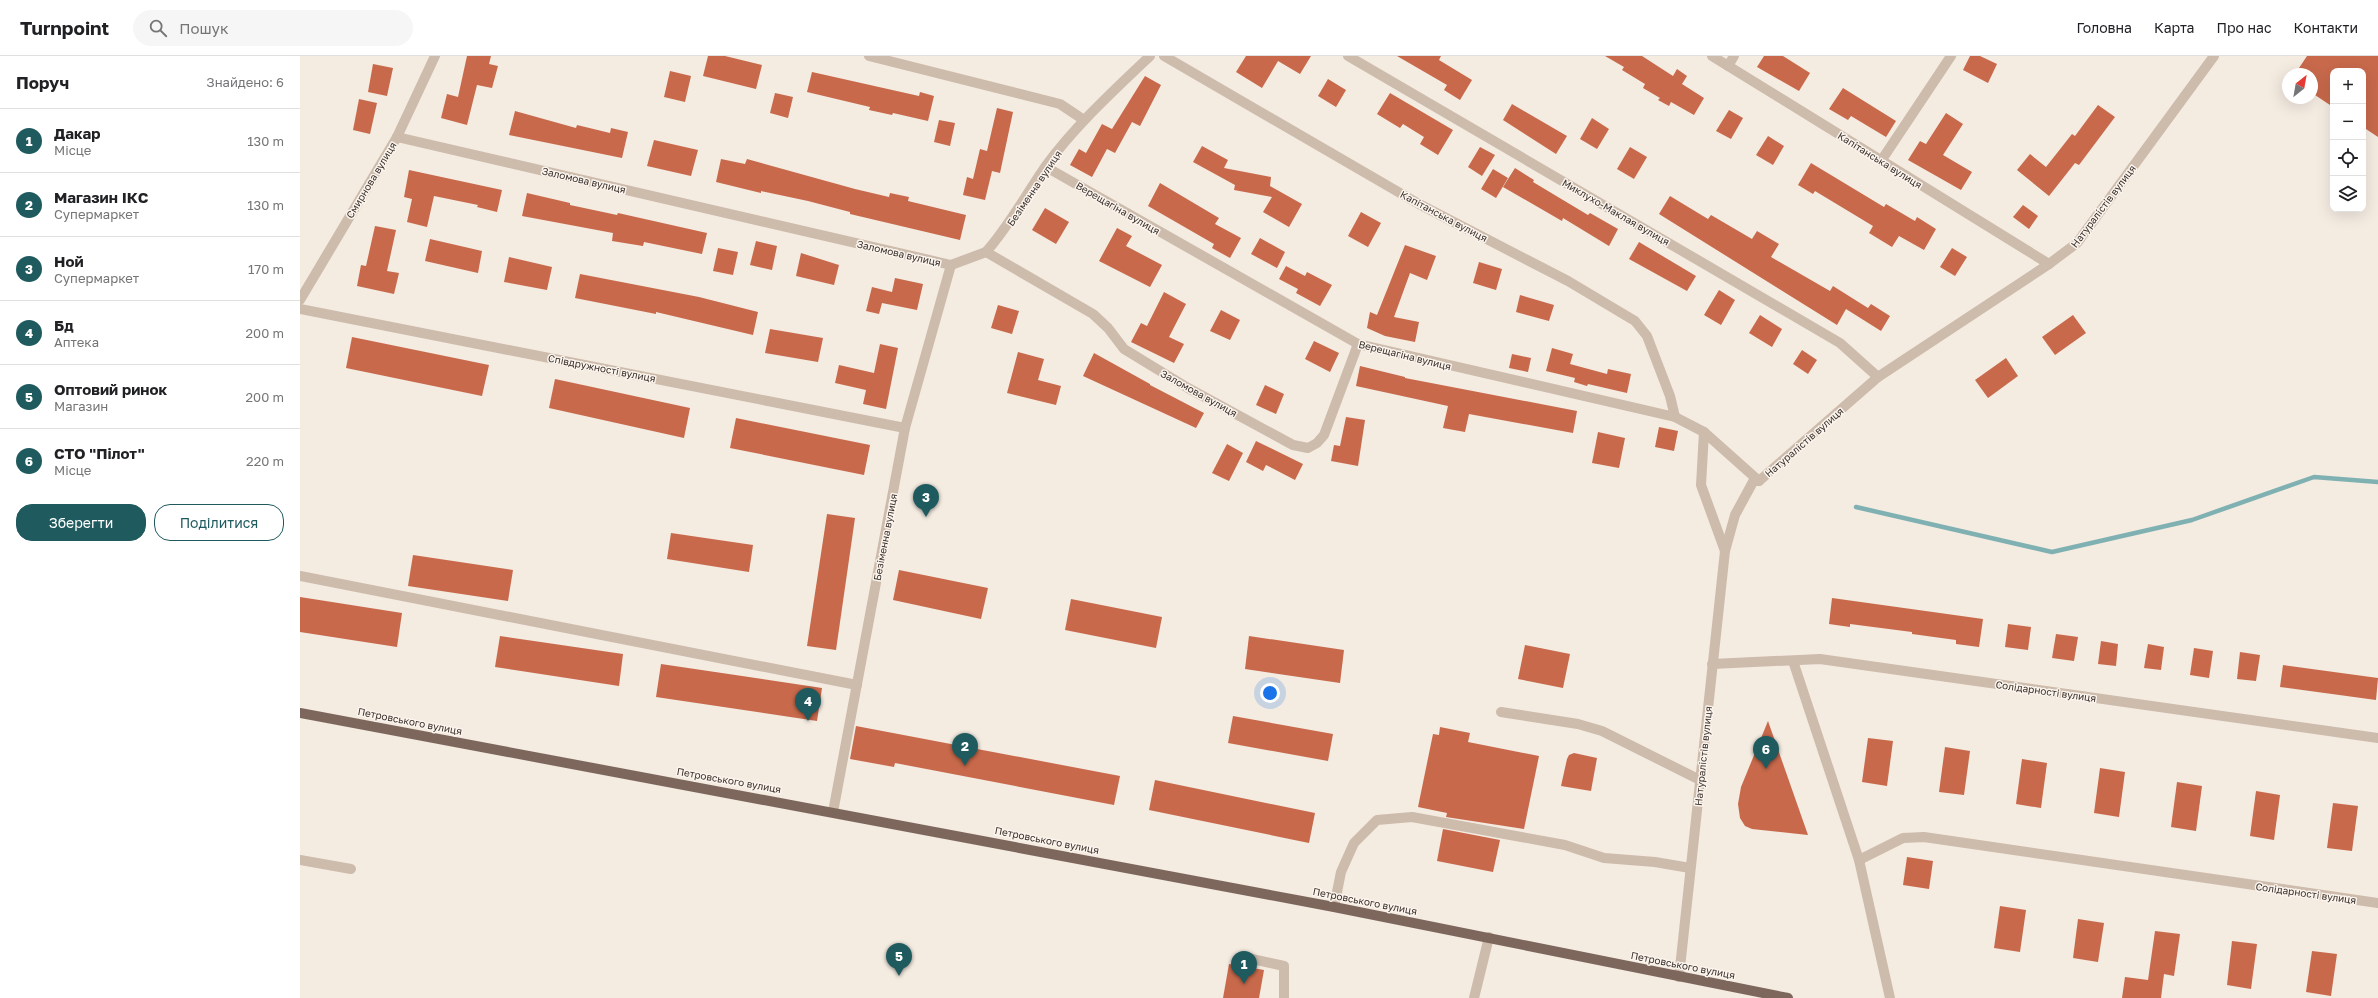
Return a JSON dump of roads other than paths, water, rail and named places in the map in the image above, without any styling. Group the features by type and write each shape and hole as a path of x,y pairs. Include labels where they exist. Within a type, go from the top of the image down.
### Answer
{"main road":[{"name":"Петровського вулиця","path":"300,713 833,812 1489,937 1679,977 1788,998"}],"street":[{"name":"Смирнова вулиця","path":"300,300 397,137 435,56"},
{"path":"869,56 1060,104 1084,120"},
{"name":"Безіменна вулиця","path":"986,252 1004,231 1046,167 1084,120 1150,56"},
{"name":"Капітанська вулиця","path":"1164,56 1419,204 1568,282 1635,321 1647,336 1670,396 1675,417"},
{"name":"Миклухо-Маклая вулиця","path":"1348,56 1840,343 1878,377"},
{"name":"Капітанська вулиця","path":"1712,56 2049,264"},
{"path":"1728,66 1734,56"},
{"path":"1881,161 1951,56"},
{"name":"Натуралістів вулиця","path":"1679,977 1725,551 1735,515 1754,480 1760,481 1878,377 2049,264 2077,243 2214,56"},
{"name":"Заломова вулиця","path":"397,137 951,265 986,252 1093,314 1108,328 1124,349 1157,370 1293,445 1308,448 1317,443 1324,436 1358,344"},
{"name":"Верещагіна вулиця","path":"1046,167 1358,344 1675,417 1704,432 1760,481"},
{"name":"Безіменна вулиця","path":"833,812 905,428 951,265"},
{"name":"Співдружності вулиця","path":"300,309 905,428"},
{"path":"1704,432 1701,485 1725,551"},
{"path":"300,576 857,685"},
{"name":"Солідарності вулиця","path":"1712,664 1820,659 2378,738"},
{"path":"1793,661 1859,860 1890,998"},
{"path":"1501,712 1578,724 1602,731 1700,780"},
{"path":"1334,908 1342,872 1354,843 1377,820 1412,817 1558,844 1604,858 1655,862 1690,868"},
{"name":"Солідарності вулиця","path":"1859,860 1903,838 1924,837 2378,903"},
{"path":"300,860 351,869"},
{"path":"1474,998 1489,937"},
{"path":"1243,957 1284,966 1284,998"}],"waterway":[{"path":"1856,507 2052,552 2192,520 2314,477 2378,482"}],"place":[{"name":"Ной","path":"926,517"},
{"name":"Бд","path":"808,721"},
{"name":"Магазин ІКС","path":"965,766"},
{"name":"СТО \"Пілот\"","path":"1766,769"},
{"name":"Оптовий ринок","path":"899,976"},
{"name":"Дакар","path":"1244,984"}]}
